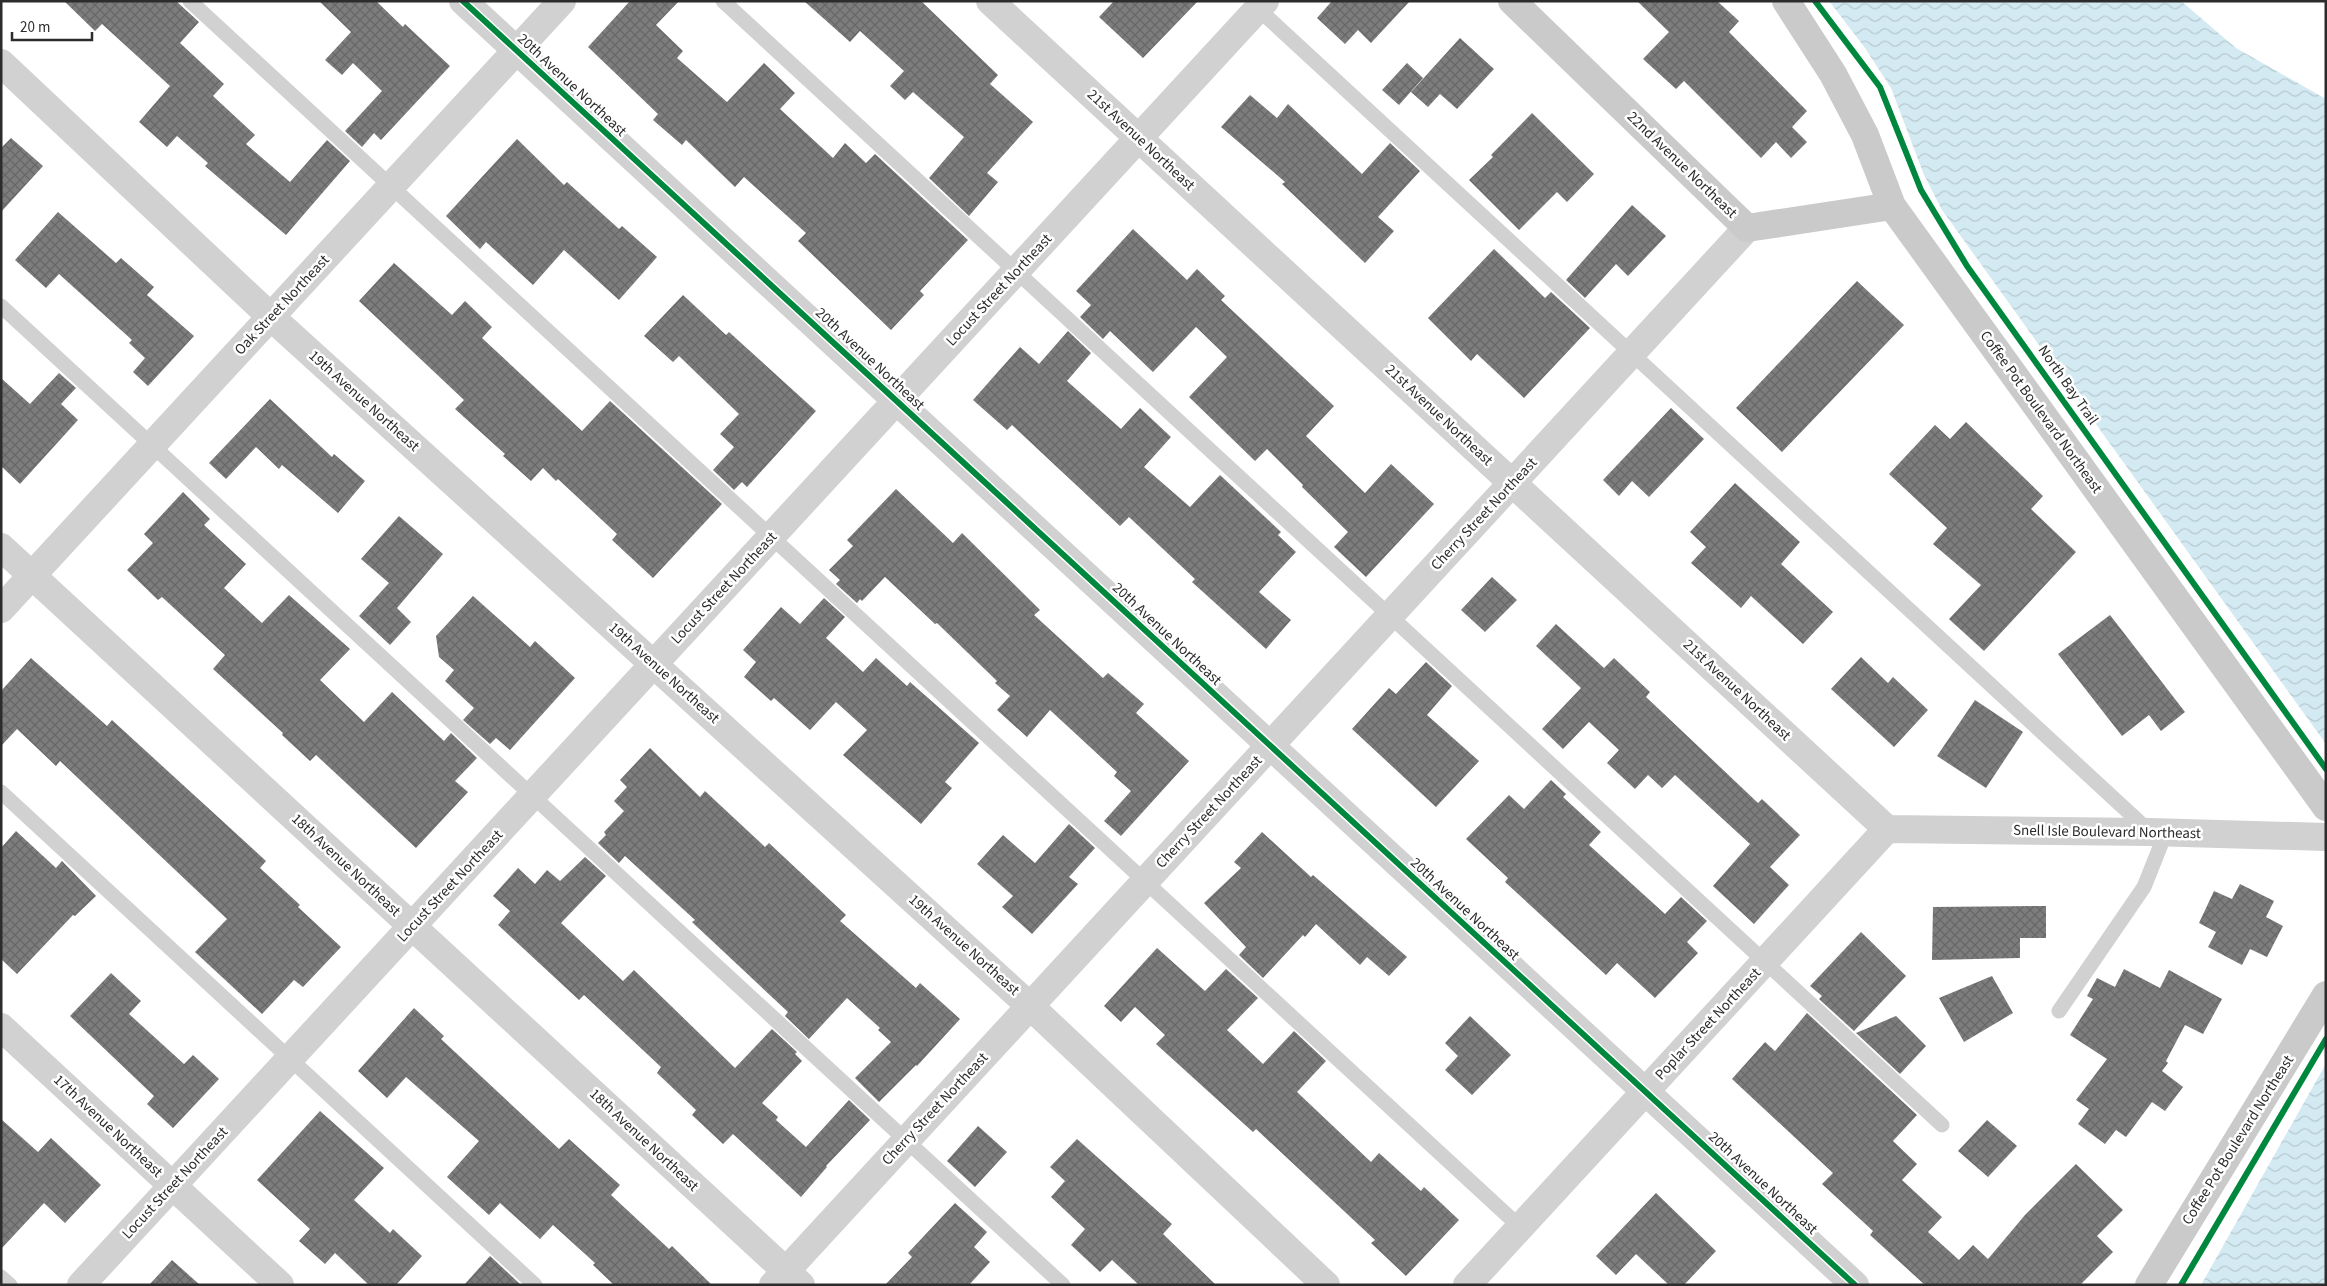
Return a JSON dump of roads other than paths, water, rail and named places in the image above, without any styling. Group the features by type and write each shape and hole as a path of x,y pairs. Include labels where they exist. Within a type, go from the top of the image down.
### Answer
{"street":[{"name":"20th Avenue Northeast","path":"463,1 1855,1285"},
{"name":"Oak Street Northeast","path":"1,609 562,1"},
{"name":"21st Avenue Northeast","path":"990,1 1887,829"},
{"name":"22nd Avenue Northeast","path":"1512,1 1747,228 1892,206"},
{"name":"Coffee Pot Boulevard Northeast","path":"1786,1 1833,74 1865,135 1892,206 2326,806"},
{"name":"Locust Street Northeast","path":"81,1285 1139,138 1258,4"},
{"name":"19th Avenue Northeast","path":"1,62 271,317 655,663 1030,1006 1326,1285"},
{"name":"Cherry Street Northeast","path":"787,1280 906,1140 1747,228"},
{"name":"18th Avenue Northeast","path":"1,547 412,926 787,1280"},
{"name":"Snell Isle Boulevard Northeast","path":"1887,829 2158,832 2326,837"},
{"name":"Poplar Street Northeast","path":"1467,1285 1887,829"},
{"name":"Coffee Pot Boulevard Northeast","path":"2149,1285 2326,995"},
{"name":"17th Avenue Northeast","path":"1,1027 280,1285"}],"lane":[{"path":"190,1 1520,1227"},
{"path":"723,1 1942,1125"},
{"path":"1258,4 1632,354 2158,832 2144,887 2059,1011"},
{"path":"1,306 1062,1285"},
{"path":"1,792 535,1285"},
{"path":"1,1277 10,1285"}],"water":[{"path":"1829,1 2181,1 2236,48 2326,99 2326,744 1942,210 1924,175 1891,88 1865,48"},
{"path":"2326,1064 2326,1285 2201,1285 2315,1083"}]}
